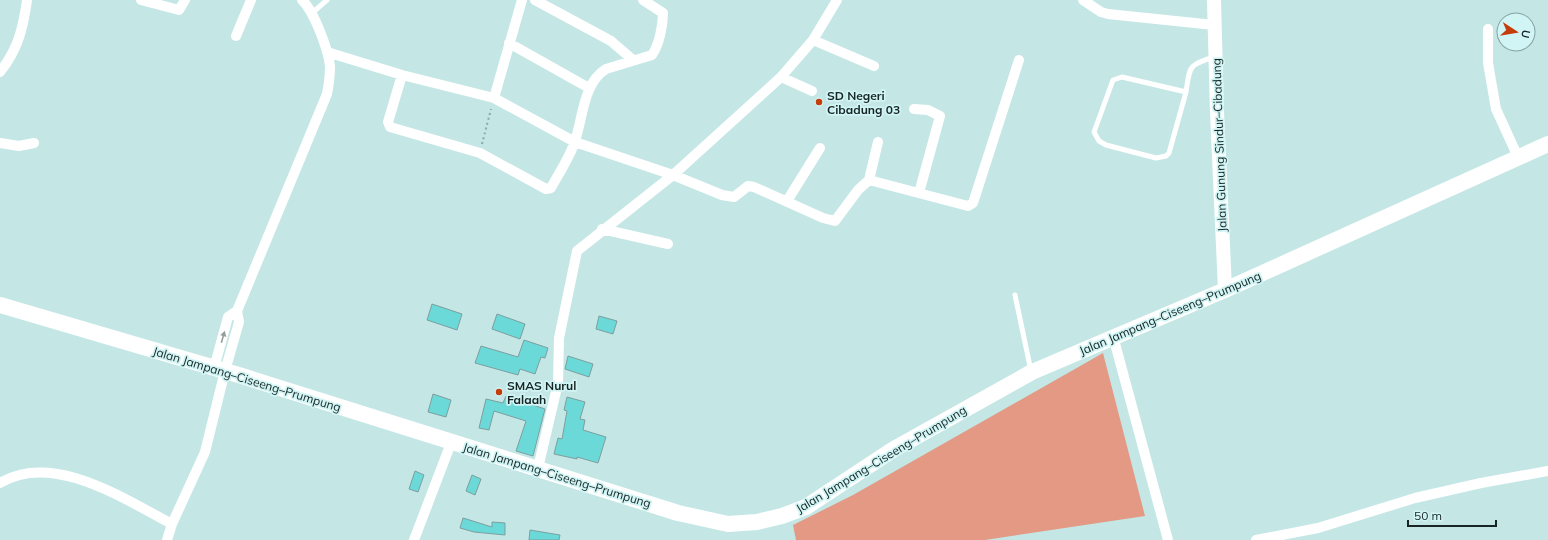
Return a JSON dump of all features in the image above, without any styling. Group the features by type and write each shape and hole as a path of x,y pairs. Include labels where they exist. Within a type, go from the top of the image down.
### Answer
{"main road":[{"name":"Jalan Jampang–Ciseeng–Prumpung","path":"0,305 219,369 451,443 538,468 705,520 728,524 757,522 782,516 806,506 894,449 1032,372 1113,336 1225,290 1548,144"}],"street":[{"path":"0,72 11,58 19,40 23,27 27,0"},
{"path":"141,0 179,10 185,0"},
{"path":"236,36 251,0"},
{"path":"166,540 205,452 219,369 240,322 237,311 327,94 330,75 327,52 315,10 302,0"},
{"path":"494,98 522,0"},
{"path":"535,0 611,41 633,60"},
{"path":"402,75 388,122 390,127 480,153 546,189 551,188 575,142 589,88 599,73 633,60 652,55 655,51 663,20 663,13 643,0"},
{"path":"538,468 558,383 559,338 577,250 673,174 781,77 812,40 837,0"},
{"path":"1083,0 1101,12 1108,14 1214,25"},
{"name":"Jalan Gunung Sindur–Cibadung","path":"1214,0 1225,290"},
{"path":"1488,29 1488,63 1496,109 1518,157"},
{"path":"812,40 874,66"},
{"path":"509,43 589,88"},
{"path":"327,52 402,75 494,98 575,142 673,174 722,195 734,197 748,186 754,187 823,218 835,221 858,190 869,180 878,142"},
{"path":"869,180 968,206 973,203 1019,60"},
{"path":"781,77 812,91"},
{"path":"914,109 928,110 940,116 920,193"},
{"path":"0,142 20,146 34,143"},
{"path":"787,201 820,148"},
{"path":"602,229 668,244"},
{"path":"1113,336 1168,540"},
{"path":"414,540 451,443"},
{"path":"1256,540 1318,528 1415,498 1481,483 1548,471"},
{"path":"0,489 0,483 12,476 24,473 56,473 100,486 172,524"}],"lane":[{"path":"315,10 320,0"},
{"path":"315,10 327,0"},
{"path":"1186,92 1117,77 1113,80 1094,132 1096,137 1099,141 1106,145 1156,158 1166,156 1169,153 1186,92 1189,73 1196,63 1215,57"},
{"path":"1015,295 1032,372"}],"path":[{"path":"480,153 494,98"}],"shaded area":[{"path":"1103,353 1145,516 985,540 796,540 793,525 853,495"}],"building":[{"path":"432,304 462,314 457,330 427,320"},
{"path":"497,314 525,324 520,339 492,329"},
{"path":"599,316 617,321 613,334 596,329"},
{"path":"524,340 548,348 545,358 541,357 535,374 520,369 518,375 475,363 481,346 518,357"},
{"path":"568,356 593,364 589,377 565,369"},
{"path":"433,394 451,400 446,417 428,412"},
{"path":"506,396 545,409 533,456 516,451 526,421 494,411 489,430 479,428 486,399 503,403"},
{"path":"567,397 585,402 580,419 585,420 583,430 606,437 598,463 577,457 577,459 554,454 558,438 562,439 567,411 564,410"},
{"path":"415,471 424,475 418,492 409,489"},
{"path":"472,475 481,479 475,495 466,491"},
{"path":"463,518 492,527 492,522 505,523 505,535 474,532 460,528"},
{"path":"530,530 560,535 559,540 529,540"}],"place":[{"name":"SD Negeri Cibadung 03","path":"819,102"},
{"name":"SMAS Nurul Falaah","path":"499,392"}]}
